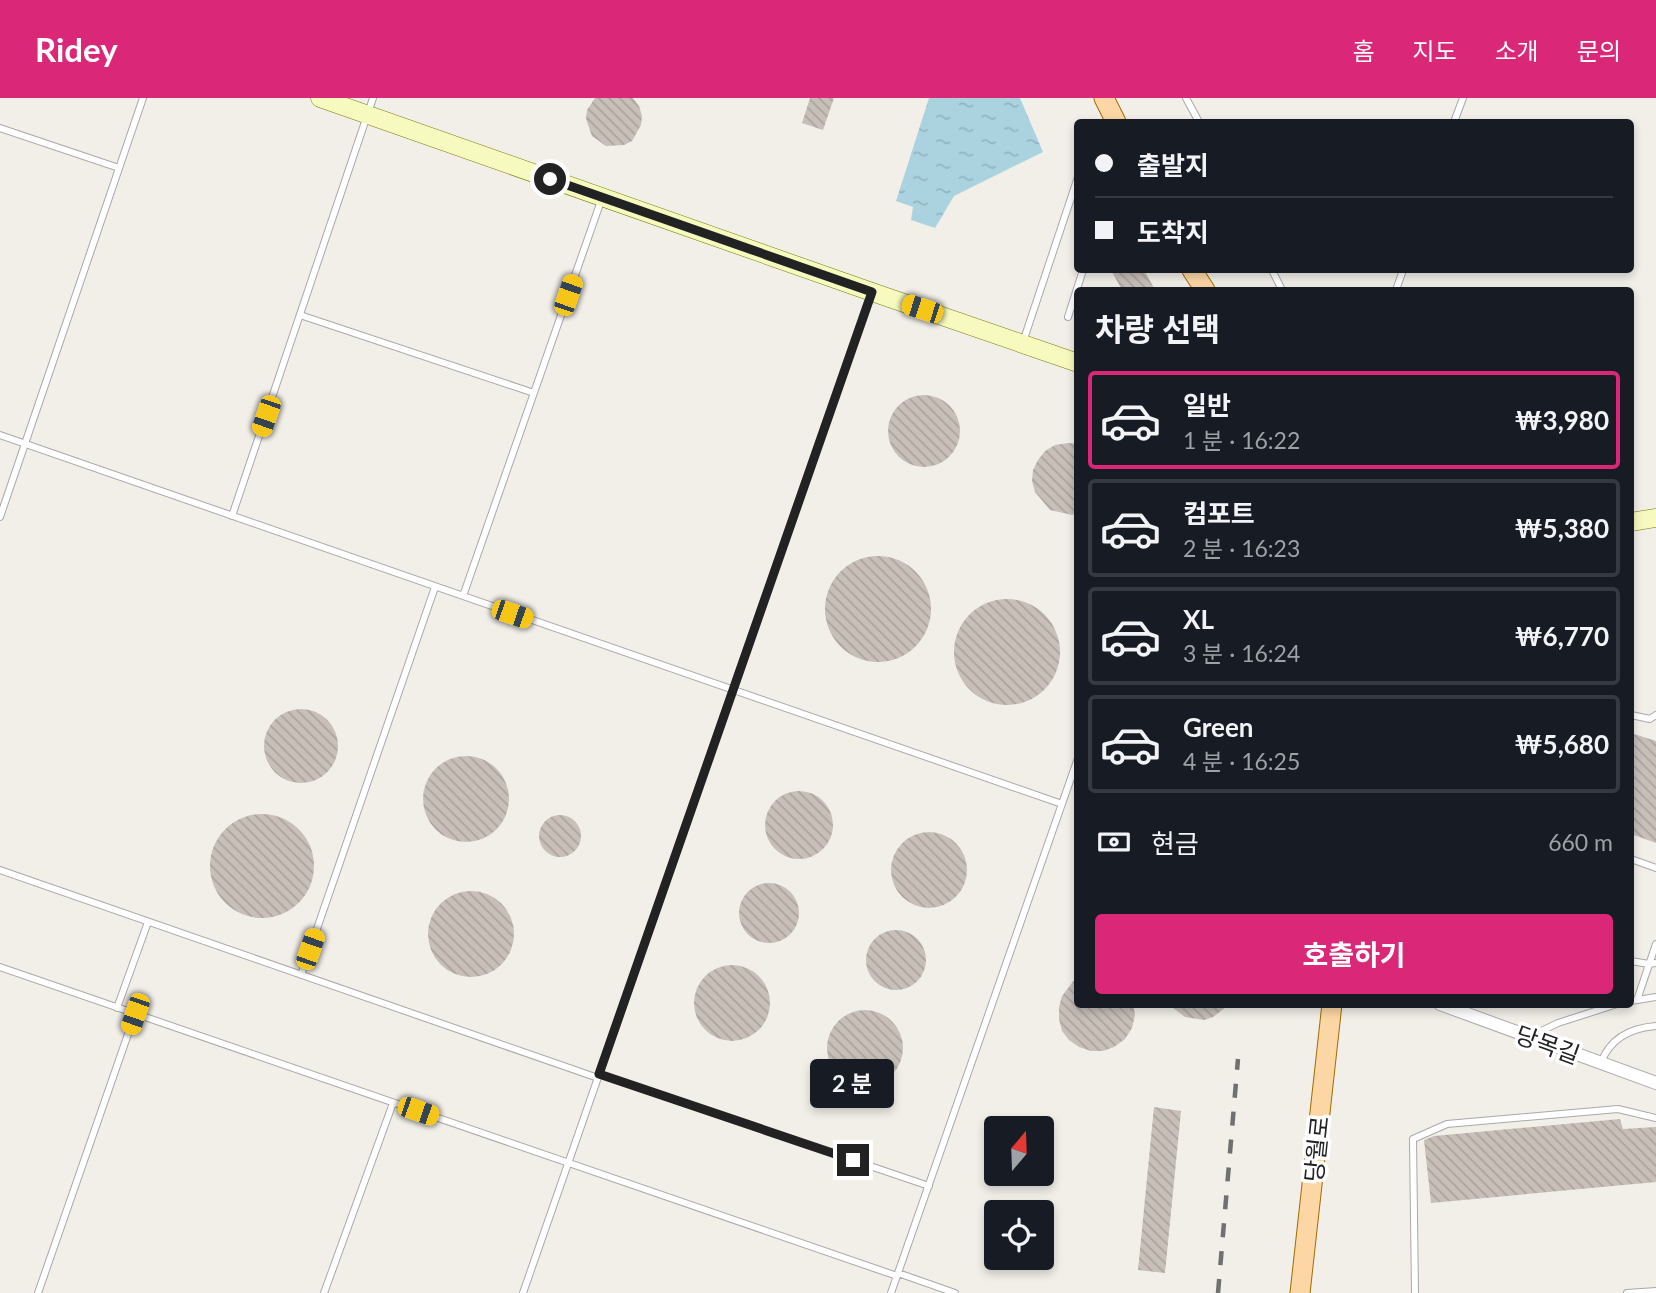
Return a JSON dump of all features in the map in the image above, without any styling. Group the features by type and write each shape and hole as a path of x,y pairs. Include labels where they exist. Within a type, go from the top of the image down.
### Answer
{"main road":[{"path":"320,98 370,106 602,197 1074,362"},
{"path":"1104,98 1114,119"},
{"path":"1634,521 1656,517"},
{"name":"당월로","path":"1300,1293 1332,1008"}],"street":[{"name":"당목길","path":"1451,1008 1656,1083"}],"lane":[{"path":"0,517 143,98"},
{"path":"1186,98 1197,119"},
{"path":"1455,119 1463,98"},
{"path":"232,516 370,106"},
{"path":"0,128 119,168"},
{"path":"1023,344 1074,189"},
{"path":"463,596 602,197"},
{"path":"523,1293 872,292"},
{"path":"1068,317 1074,304"},
{"path":"300,315 534,393"},
{"path":"0,435 1062,804"},
{"path":"301,975 435,587"},
{"path":"1634,716 1650,719 1656,715"},
{"path":"891,1293 1074,770"},
{"path":"1634,860 1656,868"},
{"path":"0,870 301,975 929,1186"},
{"path":"117,1008 148,922"},
{"path":"1634,1000 1652,964 1656,944"},
{"path":"1634,961 1652,964"},
{"path":"0,967 955,1293"},
{"path":"1634,1000 1656,998"},
{"path":"1529,1037 1558,1023 1605,1008"},
{"path":"38,1293 135,1014"},
{"path":"1601,1064 1609,1044 1632,1031 1656,1026"},
{"path":"324,1293 393,1103"},
{"path":"1415,1293 1413,1139 1447,1124 1486,1120 1618,1109 1656,1118"},
{"path":"1627,1293 1656,1291"}],"water":[{"path":"929,98 1020,98 1043,152 954,196 935,228 911,220 913,207 896,201"}],"building":[{"path":"595,98 633,98 642,116 641,125 632,141 624,145 606,146 592,136 586,119 587,110"},
{"path":"810,98 834,98 823,130 802,123"},
{"path":"1113,273 1146,273 1153,287 1120,287"},
{"path":"924,395 944,401 954,411 960,431 954,451 944,461 924,467 904,461 894,451 888,431 894,411 904,401"},
{"path":"1074,444 1072,515 1050,510 1035,492 1032,481 1038,460 1045,451 1055,445"},
{"path":"878,556 898,560 915,572 927,589 931,609 927,629 915,646 898,658 878,662 858,658 841,646 829,629 825,609 829,589 841,572 858,560"},
{"path":"1007,599 1027,603 1044,615 1056,632 1060,652 1056,672 1044,689 1027,701 1007,705 987,701 970,689 958,672 954,652 958,632 970,615 987,603"},
{"path":"301,709 315,712 327,720 335,732 338,746 335,760 327,772 315,780 301,783 287,780 275,772 267,760 264,746 267,732 275,720 287,712"},
{"path":"1634,734 1656,741 1656,843 1634,835"},
{"path":"466,756 482,760 496,769 505,783 509,799 505,815 496,829 482,838 466,842 450,838 436,829 427,815 423,799 427,783 436,769 450,760"},
{"path":"799,791 812,794 823,801 830,812 833,825 830,838 823,849 812,856 799,859 786,856 775,849 768,838 765,825 768,812 775,801 786,794"},
{"path":"262,814 282,818 299,829 310,846 314,866 310,886 299,903 282,914 262,918 242,914 225,903 214,886 210,866 214,846 225,829 242,818"},
{"path":"560,815 575,821 581,836 575,851 560,857 545,851 539,836 545,821"},
{"path":"929,832 943,835 956,843 964,856 967,870 964,884 956,897 943,905 929,908 915,905 902,897 894,884 891,870 894,856 902,843 915,835"},
{"path":"769,883 786,888 794,896 799,913 794,930 786,938 769,943 752,938 744,930 739,913 744,896 752,888"},
{"path":"471,891 487,895 501,904 510,918 514,934 510,950 501,964 487,973 471,977 455,973 441,964 432,950 428,934 432,918 441,904 455,895"},
{"path":"896,930 913,935 921,943 926,960 921,977 913,985 896,990 879,985 871,977 866,960 871,943 879,935"},
{"path":"732,965 746,968 759,976 767,989 770,1003 767,1017 759,1030 746,1038 732,1041 718,1038 705,1030 697,1017 694,1003 697,989 705,976 718,968"},
{"path":"1074,980 1074,1008 1134,1008 1132,1028 1125,1039 1103,1051 1079,1047 1062,1031 1059,1007 1062,996"},
{"path":"1173,1008 1225,1008 1204,1020 1185,1017"},
{"path":"865,1010 879,1013 892,1021 900,1034 903,1048 900,1062 892,1075 879,1083 865,1086 851,1083 838,1075 830,1062 827,1048 830,1034 838,1021 851,1013"},
{"path":"1154,1107 1181,1111 1165,1273 1138,1270"},
{"path":"1620,1119 1623,1129 1656,1127 1656,1182 1431,1203 1424,1140 1434,1136"}],"railway":[{"path":"1218,1293 1238,1059"}],"route":[{"path":"550,179 872,292 599,1074 853,1160"}]}
